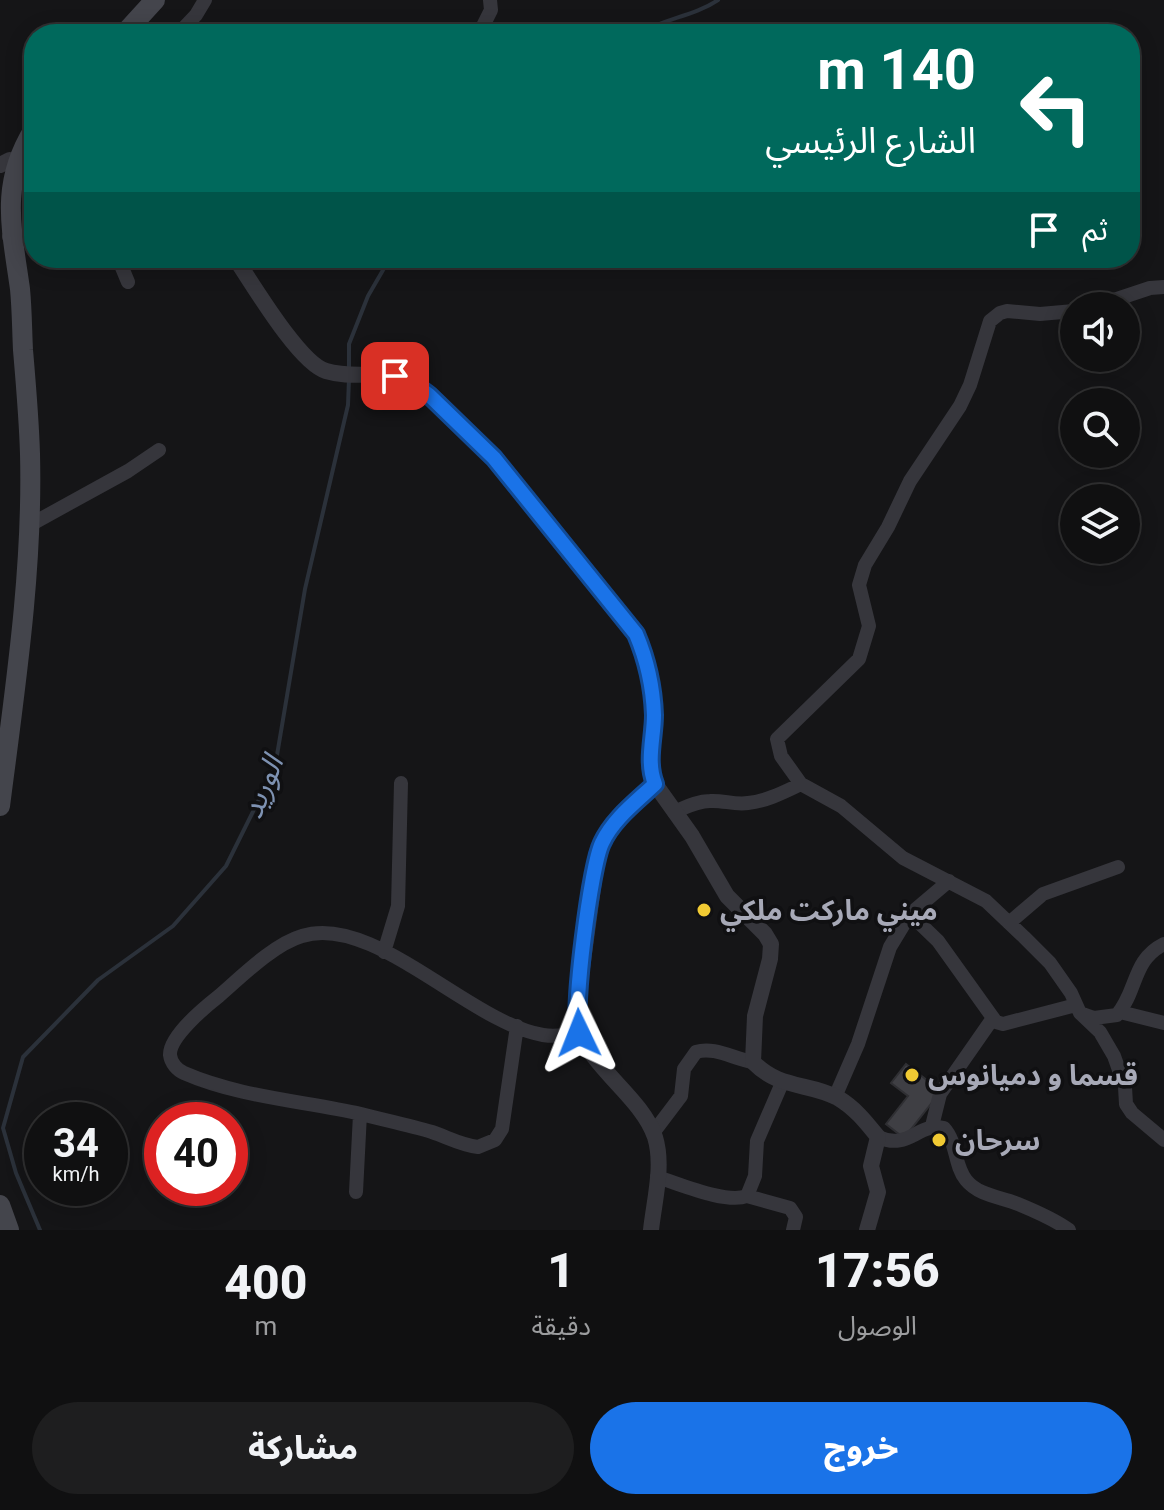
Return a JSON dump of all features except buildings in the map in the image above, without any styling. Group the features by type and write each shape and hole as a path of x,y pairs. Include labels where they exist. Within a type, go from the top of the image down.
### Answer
{"main road":[{"path":"133,24 155,0"},
{"path":"0,806 22,619 30,455 20,290 3,203 3,181 5,162 24,140"},
{"path":"0,1205 9,1230"}],"street":[{"path":"187,24 205,0"},
{"path":"484,24 491,10 490,0"},
{"path":"9,237 24,236"},
{"path":"122,268 128,282"},
{"path":"242,268 300,352 325,371 401,377 445,409 494,458 636,634 647,664 653,702 650,763 655,784 692,836 727,896 771,944 755,1016 753,1062"},
{"path":"1138,292 1164,287"},
{"path":"1060,312 1007,311 990,321 970,385 960,406 910,481 865,565 859,585 869,626 859,659 777,739 781,756 801,784 841,806 903,858 986,901 1050,963 1078,1009 1100,1032 1114,1056 1125,1087 1126,1104 1132,1113 1164,1140"},
{"path":"28,526 128,471 159,450"},
{"path":"384,952 398,906 401,783"},
{"path":"651,1230 657,1177 653,1133 640,1111 579,1033 576,1005 598,852 615,823 655,784"},
{"path":"674,812 693,803 711,800 730,804 768,799 801,784"},
{"path":"1009,923 1043,894 1118,867"},
{"path":"835,1097 858,1044 890,947 910,914 949,881"},
{"path":"910,914 938,941 993,1018 1003,1024 1078,1009 1094,1018 1107,1018 1120,1012 1132,993 1143,960 1152,950 1164,944"},
{"path":"517,1026 502,1129 489,1144 478,1147 360,1114 232,1088 181,1072 172,1063 169,1053 174,1041 200,1011 276,950 298,936 315,932 348,937 384,952 424,973 457,997 517,1026 546,1036 579,1033"},
{"path":"1120,1012 1164,1023"},
{"path":"653,1133 681,1096 684,1069 696,1052 709,1049 753,1062 782,1083 835,1097 856,1110 878,1137 889,1142 914,1137 932,1126 940,1094 993,1018"},
{"path":"747,1196 755,1176 757,1141 782,1083"},
{"path":"356,1192 360,1114"},
{"path":"932,1126 947,1131 959,1166 967,1180 980,1191 1016,1203 1069,1230"},
{"path":"867,1230 877,1201 878,1192 871,1166 878,1137"},
{"path":"657,1177 721,1196 737,1199 747,1196 790,1208 796,1217 793,1230"}],"waterway":[{"name":"الوريد","path":"658,24 718,0"},
{"name":"الوريد","path":"349,370 349,344 368,296 384,268"},
{"name":"الوريد","path":"40,1230 16,1173 3,1128 23,1057 98,980 173,926 226,866 275,767 305,589 348,405 349,379"}],"place":[{"name":"ميني ماركت ملكي","path":"704,910"},
{"name":"قسما و دميانوس","path":"912,1075"},
{"name":"سرحان","path":"939,1140"}],"route":[{"path":"395,376 429,395 494,458 636,634 647,664 654,715 650,763 655,784 615,823 598,852 576,1005 579,1033"}]}
